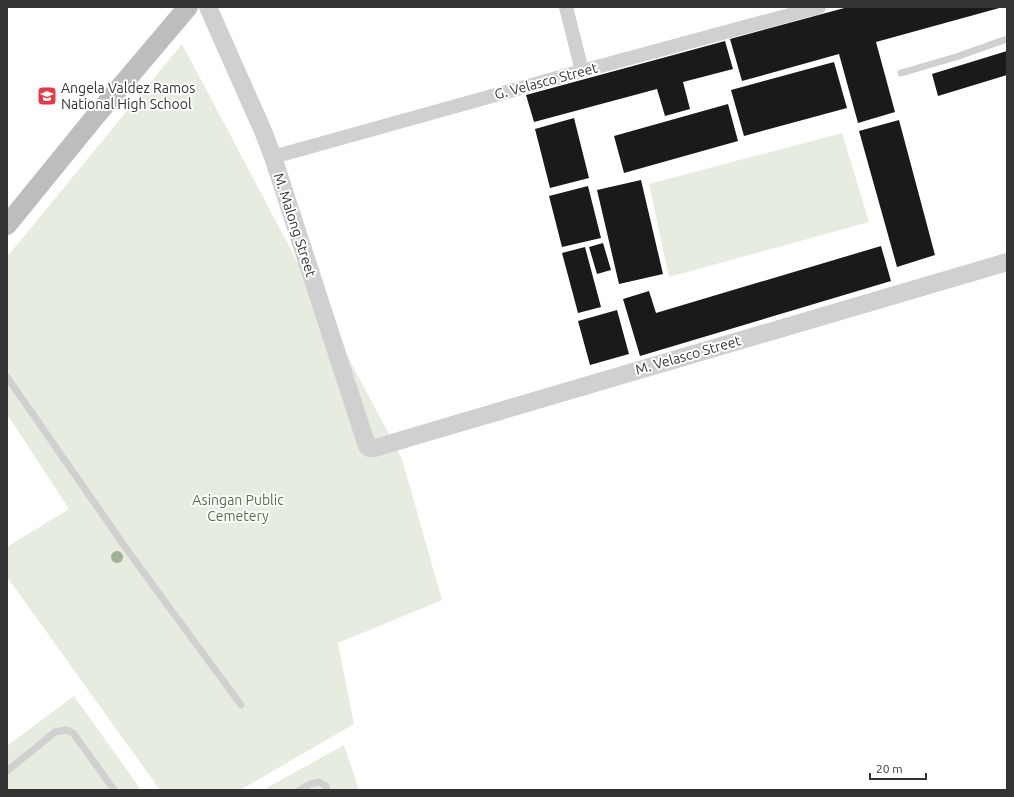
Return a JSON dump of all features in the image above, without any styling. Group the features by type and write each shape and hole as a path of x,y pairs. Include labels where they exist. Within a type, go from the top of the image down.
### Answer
{"main road":[{"path":"8,221 188,7"}],"street":[{"name":"M. Malong Street","path":"208,7 273,157 367,446 370,448"},
{"path":"566,7 582,71"},
{"name":"G. Velasco Street","path":"273,157 819,7"},
{"name":"M. Velasco Street","path":"370,448 375,448 1007,262"}],"lane":[{"path":"901,73 956,57 1007,39"},
{"path":"7,377 130,554 241,705"},
{"path":"7,771 55,732 66,730 73,733 114,790"},
{"path":"300,790 310,784 319,782 326,786 327,790"}],"green space":[{"name":"Asingan Public Cemetery","path":"182,44 402,459 442,600 338,643 354,724 240,790 160,790 7,577 7,547 69,509 7,414 7,257"},
{"path":"842,133 869,222 669,277 649,184"},
{"path":"74,696 141,790 7,790 7,746"},
{"path":"344,745 359,790 263,790"}],"building":[{"path":"848,7 1003,7 876,42 895,112 858,123 839,54 742,81 730,39"},
{"path":"725,41 733,69 683,82 690,109 665,116 657,89 534,122 526,95"},
{"path":"1007,51 1007,75 938,96 932,74"},
{"path":"834,62 847,108 744,136 731,90"},
{"path":"728,104 738,141 624,173 614,136"},
{"path":"574,118 589,178 550,188 535,129"},
{"path":"899,120 935,255 897,267 859,131"},
{"path":"641,180 663,274 619,284 597,190"},
{"path":"588,186 601,238 562,247 549,196"},
{"path":"603,243 611,270 597,274 589,247"},
{"path":"881,246 891,281 640,356 623,299 649,291 656,313"},
{"path":"585,247 601,307 578,313 562,253"},
{"path":"617,310 629,354 590,365 578,321"}],"place":[{"name":"Angela Valdez Ramos National High School","path":"47,96"}]}
